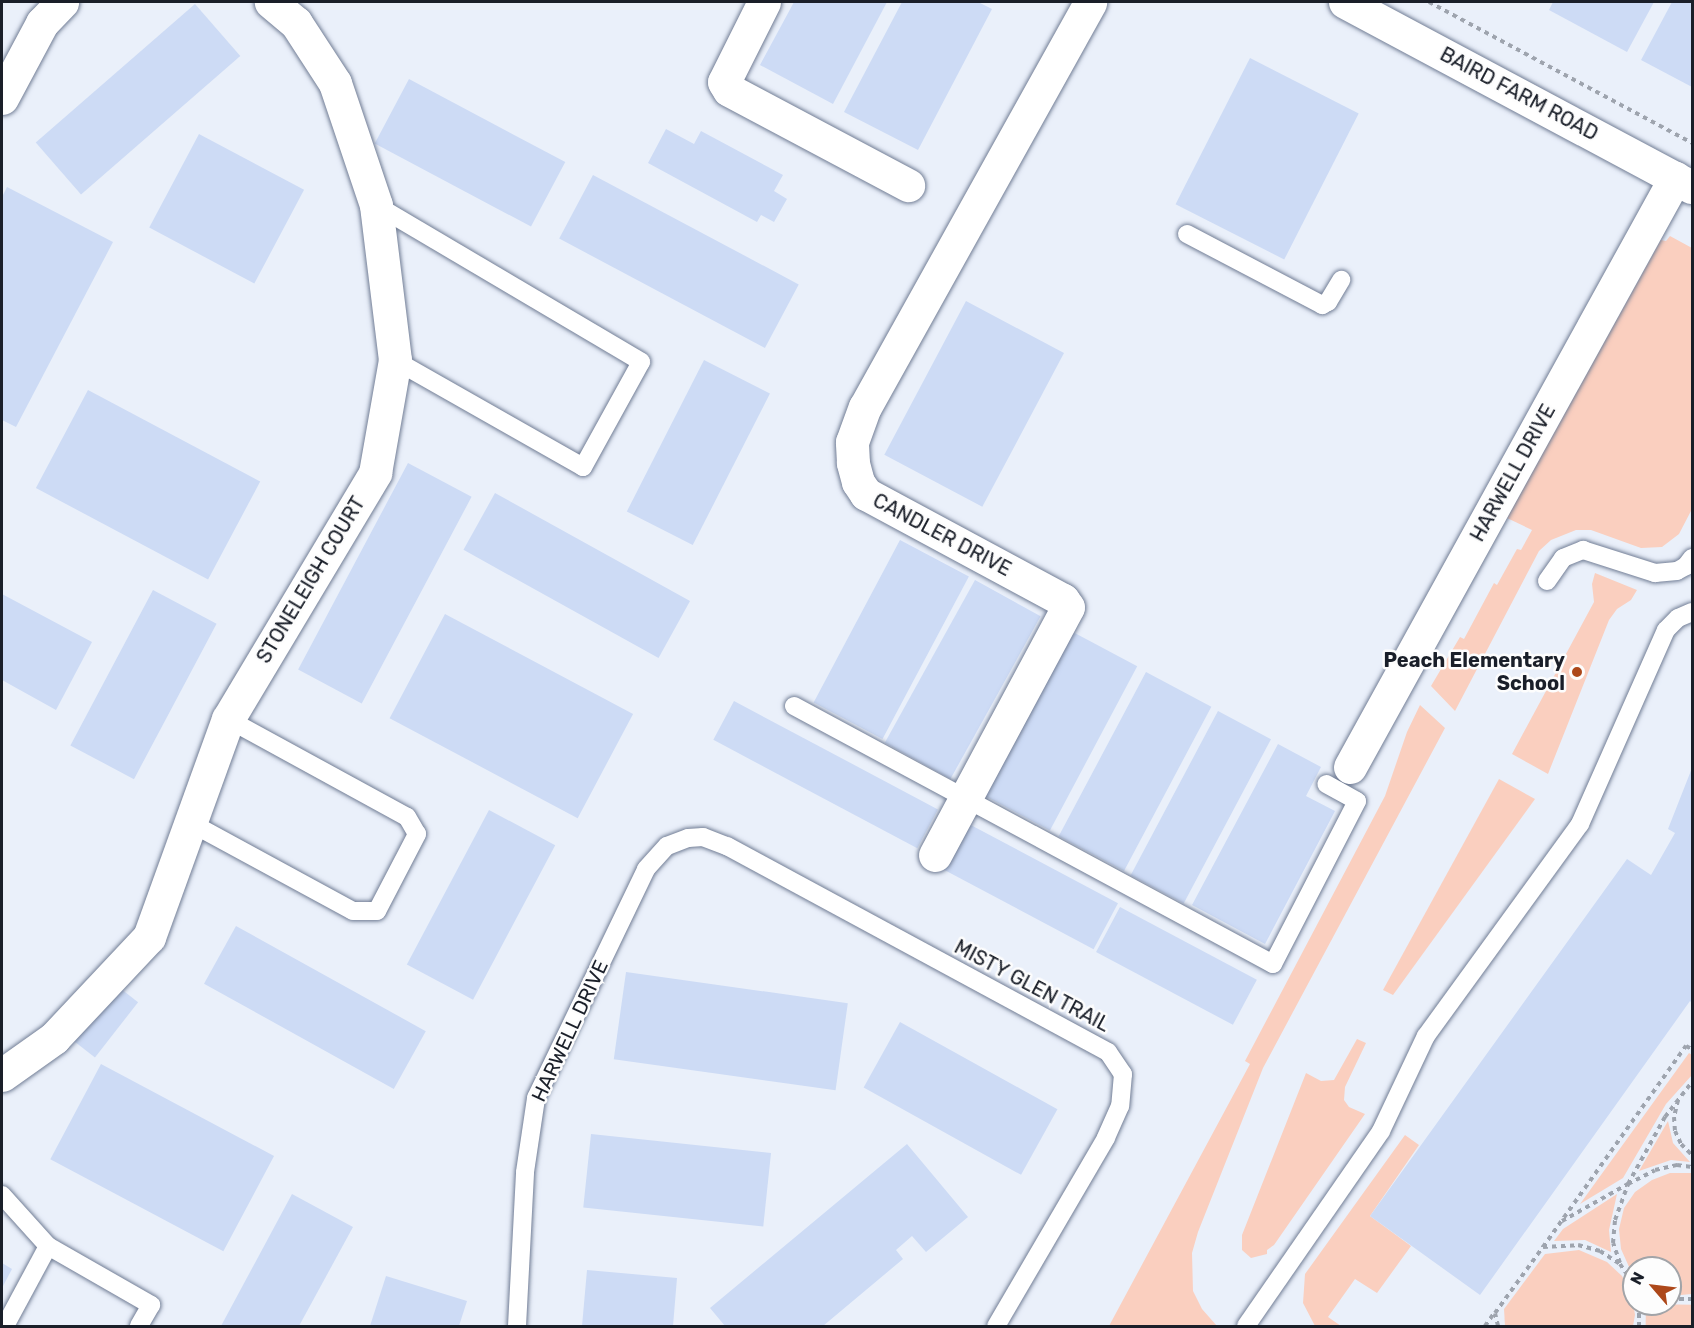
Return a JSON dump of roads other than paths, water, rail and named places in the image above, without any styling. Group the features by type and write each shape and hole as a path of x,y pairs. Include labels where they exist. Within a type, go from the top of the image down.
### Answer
{"street":[{"path":"2,98 42,23 62,2"},
{"name":"STONELEIGH COURT","path":"2,1075 54,1038 149,937 228,719 375,473 395,360 376,205 335,83 302,12 271,2"},
{"path":"764,2 724,82 729,90 908,185"},
{"name":"CANDLER DRIVE","path":"935,855 1068,608 1063,600 866,494 858,482 853,463 852,442 865,407 1090,2"},
{"name":"BAIRD FARM ROAD","path":"1345,2 1684,183"},
{"name":"HARWELL DRIVE","path":"1338,775 1684,183"}],"lane":[{"path":"376,205 641,362 583,467 395,360"},
{"path":"1187,234 1322,305 1328,302 1341,280"},
{"path":"1547,581 1563,558 1583,550 1656,573 1677,571 1686,566 1692,558"},
{"path":"1246,1326 1381,1131 1422,1041 1580,824 1666,630 1678,618 1692,612"},
{"path":"794,706 1273,964 1358,801 1338,775"},
{"path":"191,823 353,911 376,911 417,834 407,816 228,719"},
{"name":"MISTY GLEN TRAIL","path":"688,838 703,837 728,846 1108,1052 1123,1074 1120,1106 1106,1138 996,1326"},
{"name":"HARWELL DRIVE","path":"517,1326 525,1172 536,1098 646,869 667,846 688,838"},
{"path":"2,1195 48,1246 151,1305 139,1326"},
{"path":"5,1326 48,1246"}],"place":[{"name":"Peach Elementary School","path":"1577,672"}]}
